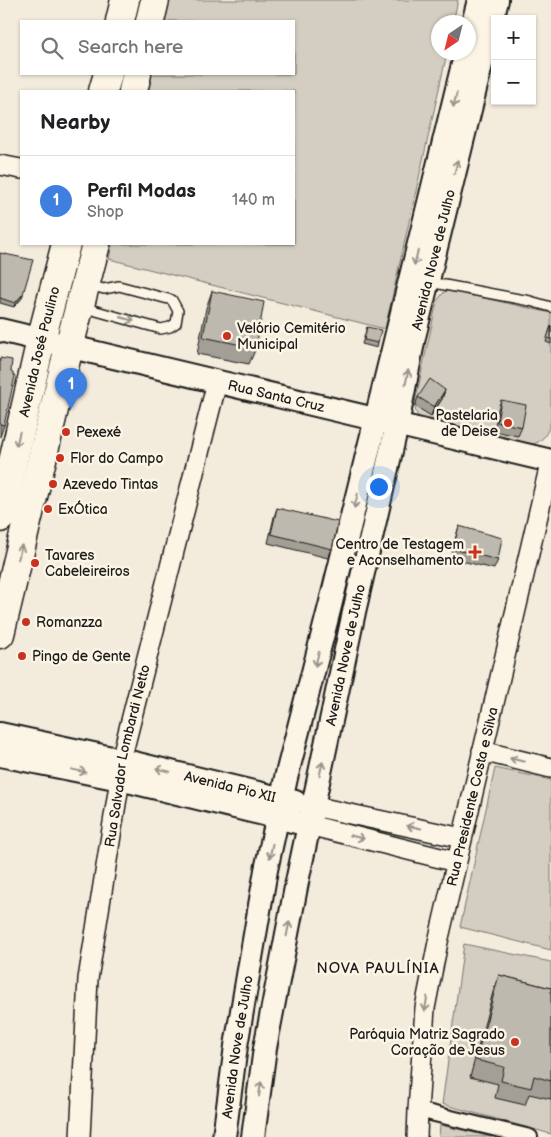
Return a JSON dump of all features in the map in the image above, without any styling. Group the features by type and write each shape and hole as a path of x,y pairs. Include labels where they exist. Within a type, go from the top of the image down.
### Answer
{"main road":[{"path":"120,20 125,0"},
{"path":"150,20 155,0"},
{"path":"104,90 108,75"},
{"path":"133,90 137,75"},
{"name":"Avenida José Paulino","path":"0,518 41,340 66,245"},
{"name":"Avenida José Paulino","path":"0,634 69,347 96,245"}],"street":[{"name":"Avenida Nove de Julho","path":"476,18 479,0"},
{"name":"Avenida Nove de Julho","path":"476,42 497,0"},
{"name":"Avenida Nove de Julho","path":"224,1137 236,1046 266,870 279,808 330,606 414,337 428,282 469,60"},
{"name":"Avenida Nove de Julho","path":"253,1137 266,1048 298,876 354,612 387,422 469,60"},
{"path":"0,165 20,170"},
{"name":"Rua Santa Cruz","path":"0,330 551,461"},
{"name":"Rua Salvador Lombardi Netto","path":"80,1137 88,979 121,770 217,382"},
{"name":"Rua Presidente Costa e Silva","path":"417,1137 425,1008 438,942 551,461"},
{"name":"Avenida Pio XII","path":"0,734 33,752"},
{"path":"482,751 551,768"},
{"name":"Avenida Pio XII","path":"0,755 33,752 121,770 311,815 462,838"},
{"name":"Avenida Pio XII","path":"311,815 456,862"},
{"path":"418,1110 530,1137"}],"lane":[{"path":"428,282 530,301 551,307"},
{"path":"119,286 172,300 178,311 176,323 162,329 101,311 83,295 119,286"}],"shaded area":[{"path":"170,0 458,0 455,15 431,15 431,60 445,60 385,329 109,259 112,245 295,245 295,90 148,90 152,75 295,75 295,20 165,20"},
{"path":"449,290 551,313 551,420 547,433 539,441 531,445 424,422 418,416 415,402 437,301 444,292"},
{"path":"495,768 551,780 551,950 460,927"},
{"path":"464,944 551,962 551,1134 442,1104"},
{"path":"440,1125 492,1137 439,1137"}],"building":[{"path":"0,253 33,260 23,294 15,303 0,298"},
{"path":"212,291 264,302 256,348 203,337"},
{"path":"551,326 551,339 547,338"},
{"path":"367,327 381,330 378,343 364,340"},
{"path":"0,358 12,360 11,371 15,376 4,425 0,424"},
{"path":"430,379 445,390 434,407 418,397"},
{"path":"501,400 526,405 522,427 497,422"},
{"path":"277,508 338,522 332,549 271,534"},
{"path":"459,526 502,538 498,560 453,549"},
{"name":"Paróquia Matriz Sagrado Coração de Jesus","path":"499,975 551,988 551,1081 534,1076 531,1088 501,1081 504,1067 476,1060"}],"place":[{"name":"Velório Cemitério Municipal","path":"227,336"},
{"name":"Perfil Modas","path":"71,409"},
{"name":"Pastelaria de Deise","path":"508,423"},
{"name":"Pexexé","path":"66,432"},
{"name":"Flor do Campo","path":"60,458"},
{"name":"Azevedo Tintas","path":"53,484"},
{"name":"ExÓtica","path":"48,509"},
{"name":"Centro de Testagem e Aconselhamento","path":"475,552"},
{"name":"Tavares Cabeleireiros","path":"35,563"},
{"name":"Romanzza","path":"26,622"},
{"name":"Pingo de Gente","path":"22,656"},
{"name":"Paróquia Matriz Sagrado Coração de Jesus","path":"515,1042"}],"district":[{"name":"NOVA PAULÍNIA","path":"378,968"}]}
